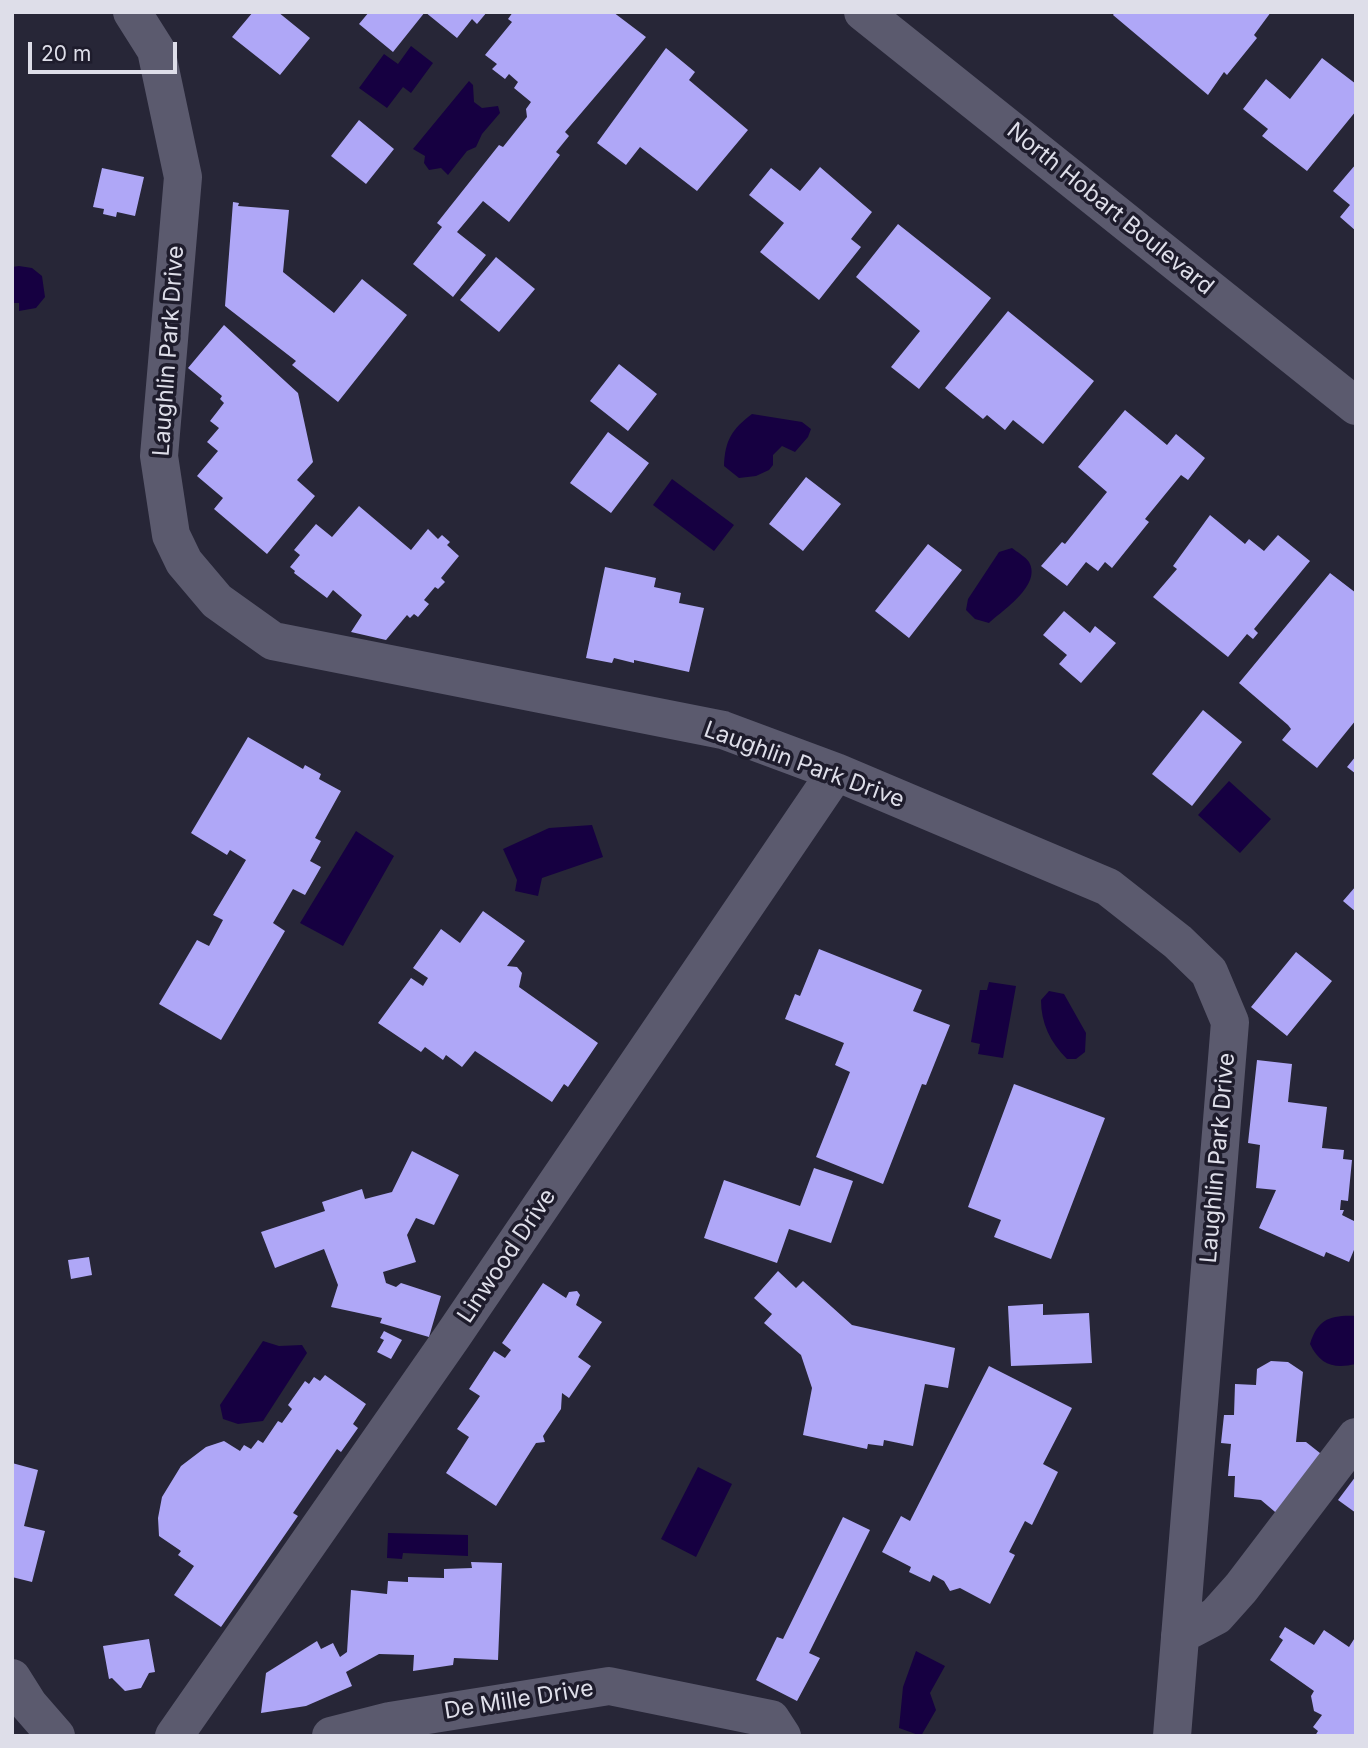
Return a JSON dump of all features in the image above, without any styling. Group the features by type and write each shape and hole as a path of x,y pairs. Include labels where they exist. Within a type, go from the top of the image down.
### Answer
{"street":[{"name":"Laughlin Park Drive","path":"132,12 156,50 183,177 159,456 171,535 184,562 217,601 273,641 723,730 836,772 1108,887 1178,942 1209,972 1230,1022 1172,1736"},
{"name":"North Hobart Boulevard","path":"863,12 1356,406"},
{"name":"Linwood Drive","path":"174,1736 452,1337 836,772"},
{"path":"1180,1635 1216,1616 1241,1588 1356,1437"},
{"path":"12,1678 29,1705 55,1736"},
{"name":"De Mille Drive","path":"331,1736 390,1721 609,1686 771,1719 782,1736"}],"shaded area":[{"path":"411,46 433,63 411,93 403,87 387,108 359,88 384,54 398,64"},
{"path":"469,81 473,85 474,102 482,108 498,106 500,113 482,134 476,147 467,151 448,175 441,168 429,170 424,163 425,156 413,149"},
{"path":"12,267 32,268 42,276 45,297 36,308 19,311 19,303 12,303"},
{"path":"752,414 802,422 811,429 808,437 795,452 782,446 773,455 773,465 769,470 756,476 739,478 724,466 726,449 735,430"},
{"path":"672,479 734,525 714,551 653,505"},
{"path":"1012,548 1029,562 1032,571 1026,588 989,623 975,619 966,610 968,599 999,552"},
{"path":"1229,781 1271,819 1240,853 1198,815"},
{"path":"592,825 603,857 542,878 538,896 515,891 517,880 503,849 549,828"},
{"path":"356,831 394,856 343,946 300,923"},
{"path":"989,982 1016,986 1003,1058 978,1054 980,1044 971,1042 980,990 987,990"},
{"path":"1049,991 1064,994 1086,1033 1085,1052 1076,1059 1067,1059 1048,1032 1041,1000"},
{"path":"1339,1316 1356,1316 1356,1364 1334,1365 1318,1357 1310,1344 1321,1324"},
{"path":"263,1341 279,1346 302,1345 307,1353 263,1421 238,1424 223,1419 220,1405"},
{"path":"698,1467 732,1484 696,1557 661,1539"},
{"path":"388,1533 468,1535 468,1556 403,1553 402,1559 387,1558"},
{"path":"916,1651 945,1666 930,1693 936,1710 921,1736 899,1728 903,1687"}],"building":[{"path":"253,12 278,12 310,38 280,75 232,37"},
{"path":"369,12 425,12 393,52 359,24"},
{"path":"425,12 487,12 477,24 472,19 457,38"},
{"path":"513,12 613,12 646,37 565,132 569,136 556,152 560,155 509,222 483,201 457,232 486,255 453,297 413,264 442,227 437,223 499,145 503,147 527,117 526,109 531,102 514,88 518,82 509,74 505,79 492,69 497,64 485,55 512,22 508,19"},
{"path":"1115,12 1271,12 1254,35 1257,38 1227,75 1224,72 1208,95 1113,15"},
{"path":"666,48 695,72 689,80 748,130 697,191 640,147 626,165 597,143"},
{"path":"1322,58 1356,84 1356,111 1307,171 1262,136 1268,129 1243,109 1266,79 1290,99"},
{"path":"359,120 394,149 366,184 331,156"},
{"path":"1356,164 1356,231 1340,217 1350,205 1333,191"},
{"path":"820,167 872,212 851,239 861,247 819,300 760,252 784,223 749,195 771,168 800,191"},
{"path":"102,168 144,177 135,216 117,212 116,217 103,214 104,209 93,207"},
{"path":"233,202 239,203 238,206 289,210 283,272 334,313 362,279 407,315 338,402 292,365 296,361 225,306"},
{"path":"898,224 991,298 919,389 891,367 920,331 856,277"},
{"path":"496,257 535,289 499,332 460,300"},
{"path":"1008,311 1094,381 1043,444 1013,420 1005,430 987,415 983,419 945,388"},
{"path":"224,325 298,393 313,462 297,480 315,496 267,554 214,509 223,498 197,476 218,451 207,442 219,428 210,421 224,403 220,399 222,396 188,368"},
{"path":"619,364 657,394 628,431 590,401"},
{"path":"1125,410 1167,445 1176,434 1205,458 1188,480 1181,475 1145,519 1149,522 1112,568 1105,562 1098,571 1086,562 1067,586 1041,566 1062,542 1065,544 1107,492 1078,467"},
{"path":"608,432 649,463 611,513 570,483"},
{"path":"806,477 841,504 803,551 769,524"},
{"path":"359,506 411,550 428,529 438,539 442,535 450,542 447,545 459,556 441,578 445,582 438,589 435,587 424,600 429,604 418,617 414,614 410,618 407,615 386,640 351,632 362,615 333,590 327,598 290,567 300,555 294,550 316,524 332,537"},
{"path":"1210,515 1245,544 1249,539 1264,551 1278,535 1310,561 1254,629 1258,633 1253,639 1247,634 1228,657 1153,597 1177,569 1173,566"},
{"path":"928,544 962,570 909,638 875,611"},
{"path":"605,567 656,578 654,587 681,593 679,603 704,608 689,672 634,660 634,663 614,658 612,663 586,658"},
{"path":"1330,573 1356,593 1356,720 1317,768 1282,740 1291,729 1288,725 1239,683"},
{"path":"1064,611 1090,633 1095,626 1116,643 1081,683 1059,664 1067,655 1043,635"},
{"path":"1203,710 1242,742 1192,806 1152,774"},
{"path":"248,737 303,769 305,765 321,774 319,779 341,791 315,838 321,841 310,861 321,867 305,895 293,889 273,923 285,931 221,1040 159,1004 197,940 209,946 223,920 213,915 246,860 230,850 227,855 191,833"},
{"path":"1356,756 1356,774 1347,767"},
{"path":"1356,886 1356,912 1343,901"},
{"path":"483,911 525,941 507,966 517,967 522,973 519,987 598,1043 568,1087 564,1084 552,1102 475,1051 462,1067 446,1055 443,1060 425,1047 421,1052 378,1023 411,978 423,986 428,978 413,968 441,929 460,943"},
{"path":"819,949 922,990 913,1011 950,1025 926,1085 922,1084 883,1184 816,1157 850,1072 835,1065 844,1043 785,1019 795,994 800,996"},
{"path":"1296,952 1332,981 1287,1036 1251,1007"},
{"path":"1257,1060 1292,1064 1288,1102 1327,1107 1322,1148 1344,1150 1343,1159 1352,1160 1348,1201 1341,1200 1340,1210 1344,1210 1342,1215 1356,1222 1356,1245 1349,1262 1326,1252 1324,1257 1259,1228 1276,1190 1256,1188 1260,1145 1248,1143"},
{"path":"1014,1084 1105,1118 1051,1259 994,1237 1001,1220 968,1207"},
{"path":"412,1151 459,1175 434,1225 416,1218 407,1235 416,1262 383,1272 386,1283 396,1287 401,1283 441,1296 429,1337 380,1323 382,1318 331,1307 338,1285 324,1249 275,1268 261,1232 325,1211 322,1202 362,1189 365,1199 392,1192"},
{"path":"814,1168 853,1181 831,1243 789,1229 777,1263 704,1238 724,1180 800,1206"},
{"path":"89,1257 92,1275 71,1279 68,1260"},
{"path":"778,1271 796,1288 803,1281 852,1325 955,1348 948,1388 925,1384 913,1446 884,1440 883,1446 868,1444 867,1449 803,1435 812,1388 801,1355 764,1323 772,1314 754,1298"},
{"path":"543,1283 566,1298 569,1292 577,1291 580,1295 576,1305 602,1322 578,1357 591,1366 569,1398 562,1393 561,1409 543,1436 545,1442 536,1443 496,1506 446,1473 469,1437 457,1429 480,1396 469,1389 494,1351 505,1358 511,1350 502,1343"},
{"path":"1043,1304 1043,1315 1089,1313 1092,1363 1011,1366 1008,1306"},
{"path":"384,1331 402,1340 391,1359 377,1352 384,1340 380,1338"},
{"path":"1271,1361 1288,1362 1303,1372 1296,1442 1306,1442 1325,1457 1281,1517 1261,1500 1234,1497 1235,1476 1228,1476 1231,1444 1221,1443 1224,1415 1234,1415 1235,1384 1256,1385 1257,1369"},
{"path":"989,1366 1072,1408 1043,1464 1058,1472 1032,1525 1025,1521 1009,1552 1015,1555 990,1604 960,1588 950,1591 944,1581 933,1575 930,1582 909,1572 911,1567 882,1552 901,1516 910,1521"},
{"path":"325,1375 366,1404 353,1424 358,1428 341,1452 337,1449 293,1513 298,1516 221,1627 174,1595 194,1566 178,1555 181,1551 159,1536 158,1518 162,1497 181,1466 206,1447 224,1441 240,1451 244,1445 251,1449 258,1440 263,1443 278,1421 282,1423 292,1409 288,1405 305,1381 309,1384 314,1377 320,1381"},
{"path":"12,1463 38,1470 24,1526 45,1531 32,1582 12,1577"},
{"path":"1356,1476 1356,1513 1338,1500"},
{"path":"843,1517 870,1530 809,1653 820,1658 797,1701 756,1680 777,1637 783,1639"},
{"path":"471,1562 502,1563 498,1660 454,1658 453,1665 413,1671 414,1655 379,1654 346,1672 352,1686 306,1706 261,1713 266,1673 317,1641 321,1649 333,1643 340,1657 347,1652 351,1590 387,1594 388,1581 408,1582 408,1577 444,1578 444,1569 472,1568"},
{"path":"1285,1627 1314,1645 1324,1630 1349,1647 1356,1636 1356,1736 1315,1736 1318,1731 1313,1727 1322,1715 1314,1711 1311,1696 1314,1691 1270,1660 1283,1640 1279,1637"},
{"path":"149,1639 155,1672 149,1673 141,1688 125,1691 112,1678 109,1679 103,1646"}]}
